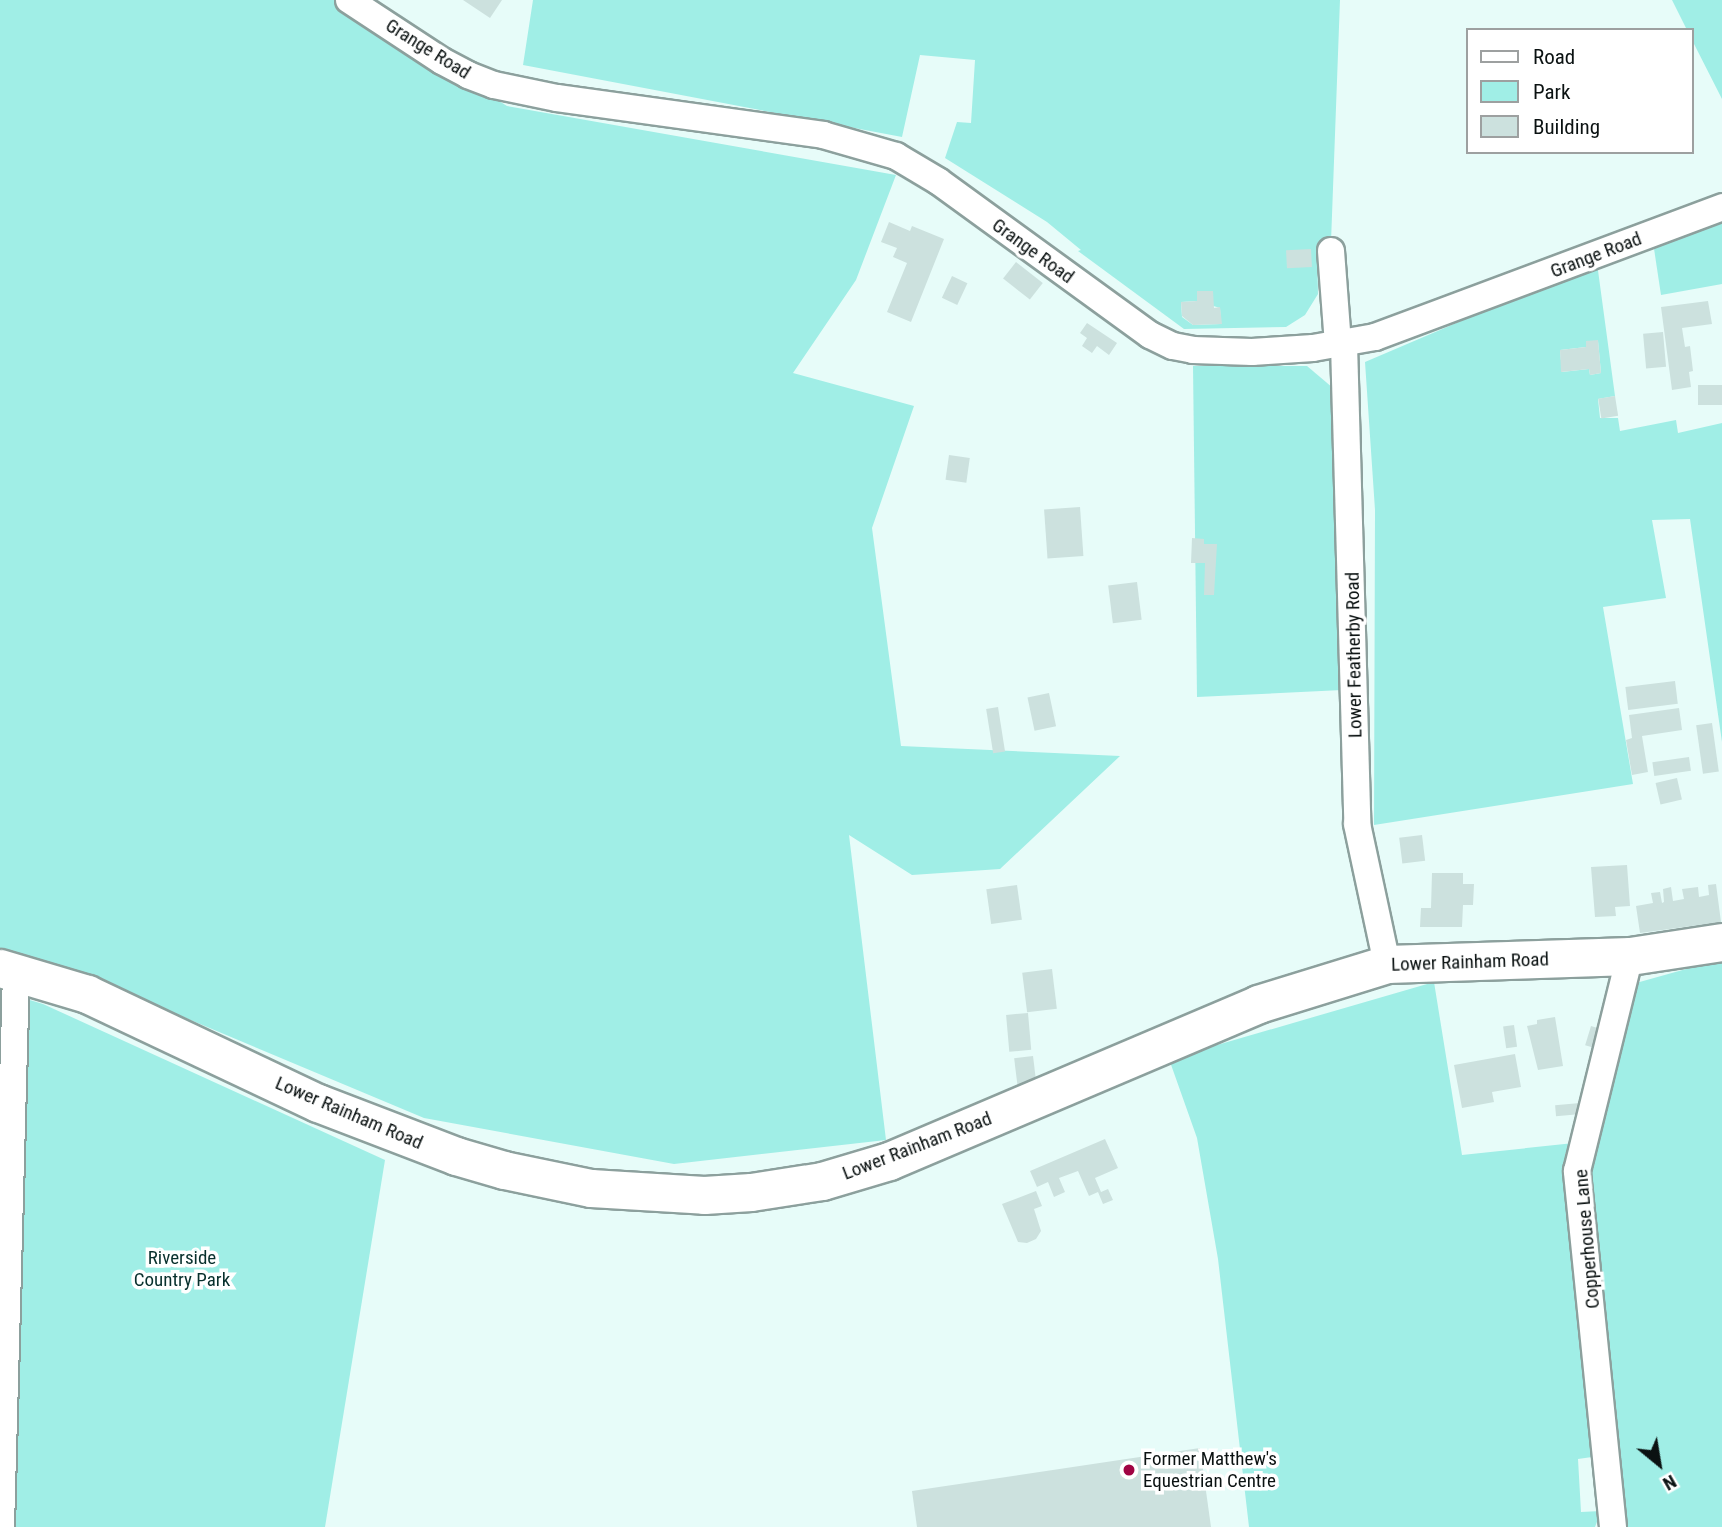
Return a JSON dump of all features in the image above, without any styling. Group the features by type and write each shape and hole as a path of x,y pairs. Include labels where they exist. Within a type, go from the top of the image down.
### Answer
{"main road":[{"name":"Lower Rainham Road","path":"8,970 87,994 318,1103 456,1156 505,1170 591,1188 704,1195 812,1183 889,1161 1258,1004 1387,964 1630,956 1722,942"}],"street":[{"name":"Grange Road","path":"349,0 442,61 494,85 557,99 822,135 896,156 938,181 1119,313 1173,346 1205,351 1252,352 1341,344 1421,322 1722,207"},
{"name":"Lower Featherby Road","path":"1331,251 1341,344 1357,824 1387,964"},
{"name":"Copperhouse Lane","path":"1613,1527 1614,1511 1577,1171 1630,956"},
{"path":"1,1527 8,970"}],"green space":[{"path":"0,0 336,0 507,106 896,175 856,280 793,373 914,406 872,528 901,746 1120,756 1000,869 912,875 849,835 886,1140 674,1164 424,1118 131,995 0,949"},
{"path":"533,0 1340,0 1331,242 1317,244 1318,294 1305,315 1286,327 1184,329 1078,251 1081,250 1047,222 945,158 957,122 971,123 975,60 920,55 902,137 523,65","holes":["1197,301 1220,308 1221,324 1193,325 1182,317 1181,302"]},
{"path":"1672,0 1722,0 1722,99 1694,44 1694,28 1686,28"},
{"path":"1722,219 1722,284 1661,295 1653,242"},
{"path":"1597,263 1615,396 1598,399 1600,418 1618,418 1620,431 1676,420 1678,433 1722,423 1722,742 1690,519 1652,520 1666,598 1603,607 1633,784 1374,825 1375,510 1365,362","holes":["1586,341 1598,341 1601,373 1590,375 1589,369 1562,372 1560,350 1586,347"]},
{"path":"1193,366 1307,366 1333,388 1342,690 1197,697"},
{"path":"1722,959 1722,1527 1622,1527 1589,1174 1636,983"},
{"path":"1434,982 1462,1155 1574,1143 1565,1154 1599,1456 1578,1459 1581,1512 1601,1511 1595,1527 1249,1527 1218,1259 1197,1138 1169,1059"},
{"name":"Riverside Country Park","path":"0,991 43,1004 385,1160 325,1527 0,1527"}],"building":[{"path":"463,0 502,0 490,18"},
{"path":"889,222 910,231 912,226 944,239 911,322 887,312 907,263 893,257 897,248 881,242"},
{"path":"1311,249 1312,267 1287,268 1286,250"},
{"path":"1016,262 1043,283 1030,299 1003,279"},
{"path":"952,276 967,283 957,305 942,298"},
{"path":"1197,291 1213,291 1214,308 1220,307 1222,324 1193,325 1182,316 1181,302 1197,301"},
{"path":"1708,301 1712,324 1682,328 1685,347 1690,346 1693,371 1689,372 1691,387 1672,390 1661,307"},
{"path":"1087,323 1117,343 1109,355 1097,346 1092,353 1082,346 1087,338 1080,333"},
{"path":"1663,332 1666,367 1646,369 1643,334"},
{"path":"1598,340 1601,373 1590,375 1589,369 1561,372 1560,350 1586,347 1586,341"},
{"path":"1698,385 1722,385 1722,405 1698,405"},
{"path":"1615,396 1618,416 1601,418 1598,399"},
{"path":"949,455 970,458 966,483 946,480"},
{"path":"1080,507 1083,556 1048,558 1044,510"},
{"path":"1192,538 1204,539 1204,544 1217,544 1214,595 1204,595 1205,563 1191,563"},
{"path":"1137,582 1142,620 1113,623 1108,586"},
{"path":"1675,681 1678,704 1628,710 1625,687"},
{"path":"1049,693 1056,726 1035,731 1027,698"},
{"path":"998,707 1005,751 993,753 986,709"},
{"path":"1679,708 1682,730 1642,736 1648,772 1632,775 1626,740 1632,738 1629,715"},
{"path":"1712,723 1719,772 1703,774 1696,725"},
{"path":"1689,757 1691,771 1654,776 1652,762"},
{"path":"1677,778 1682,799 1661,804 1656,783"},
{"path":"1422,835 1425,861 1402,864 1399,838"},
{"path":"1627,865 1630,906 1615,907 1616,916 1595,917 1591,867"},
{"path":"1432,873 1463,873 1463,884 1474,884 1473,905 1463,905 1462,927 1420,927 1421,908 1431,908"},
{"path":"1716,884 1721,922 1640,933 1636,906 1653,903 1651,893 1660,892 1662,903 1663,889 1671,887 1673,901 1684,899 1682,889 1698,887 1699,897 1709,895 1708,885"},
{"path":"1017,885 1022,920 991,924 986,889"},
{"path":"1052,969 1057,1009 1027,1012 1022,973"},
{"path":"1028,1013 1031,1050 1009,1052 1006,1015"},
{"path":"1555,1017 1563,1066 1538,1070 1527,1026 1537,1024 1537,1020"},
{"path":"1514,1025 1517,1047 1506,1048 1503,1027"},
{"path":"1591,1026 1601,1029 1595,1048 1585,1045"},
{"path":"1515,1054 1521,1087 1492,1092 1494,1102 1462,1108 1454,1065"},
{"path":"1033,1056 1037,1088 1018,1090 1014,1058"},
{"path":"1580,1103 1581,1114 1556,1116 1555,1105"},
{"path":"1105,1139 1118,1168 1095,1178 1101,1192 1108,1189 1113,1200 1103,1204 1098,1192 1089,1196 1078,1171 1059,1178 1065,1192 1054,1197 1048,1182 1037,1187 1030,1171"},
{"path":"1036,1191 1042,1206 1034,1209 1041,1231 1036,1239 1027,1243 1018,1242 1002,1204"},
{"name":"Former Matthew's Equestrian Centre","path":"1200,1448 1211,1527 917,1527 912,1491"}],"place":[{"name":"Former Matthew's Equestrian Centre","path":"1129,1470"}]}
